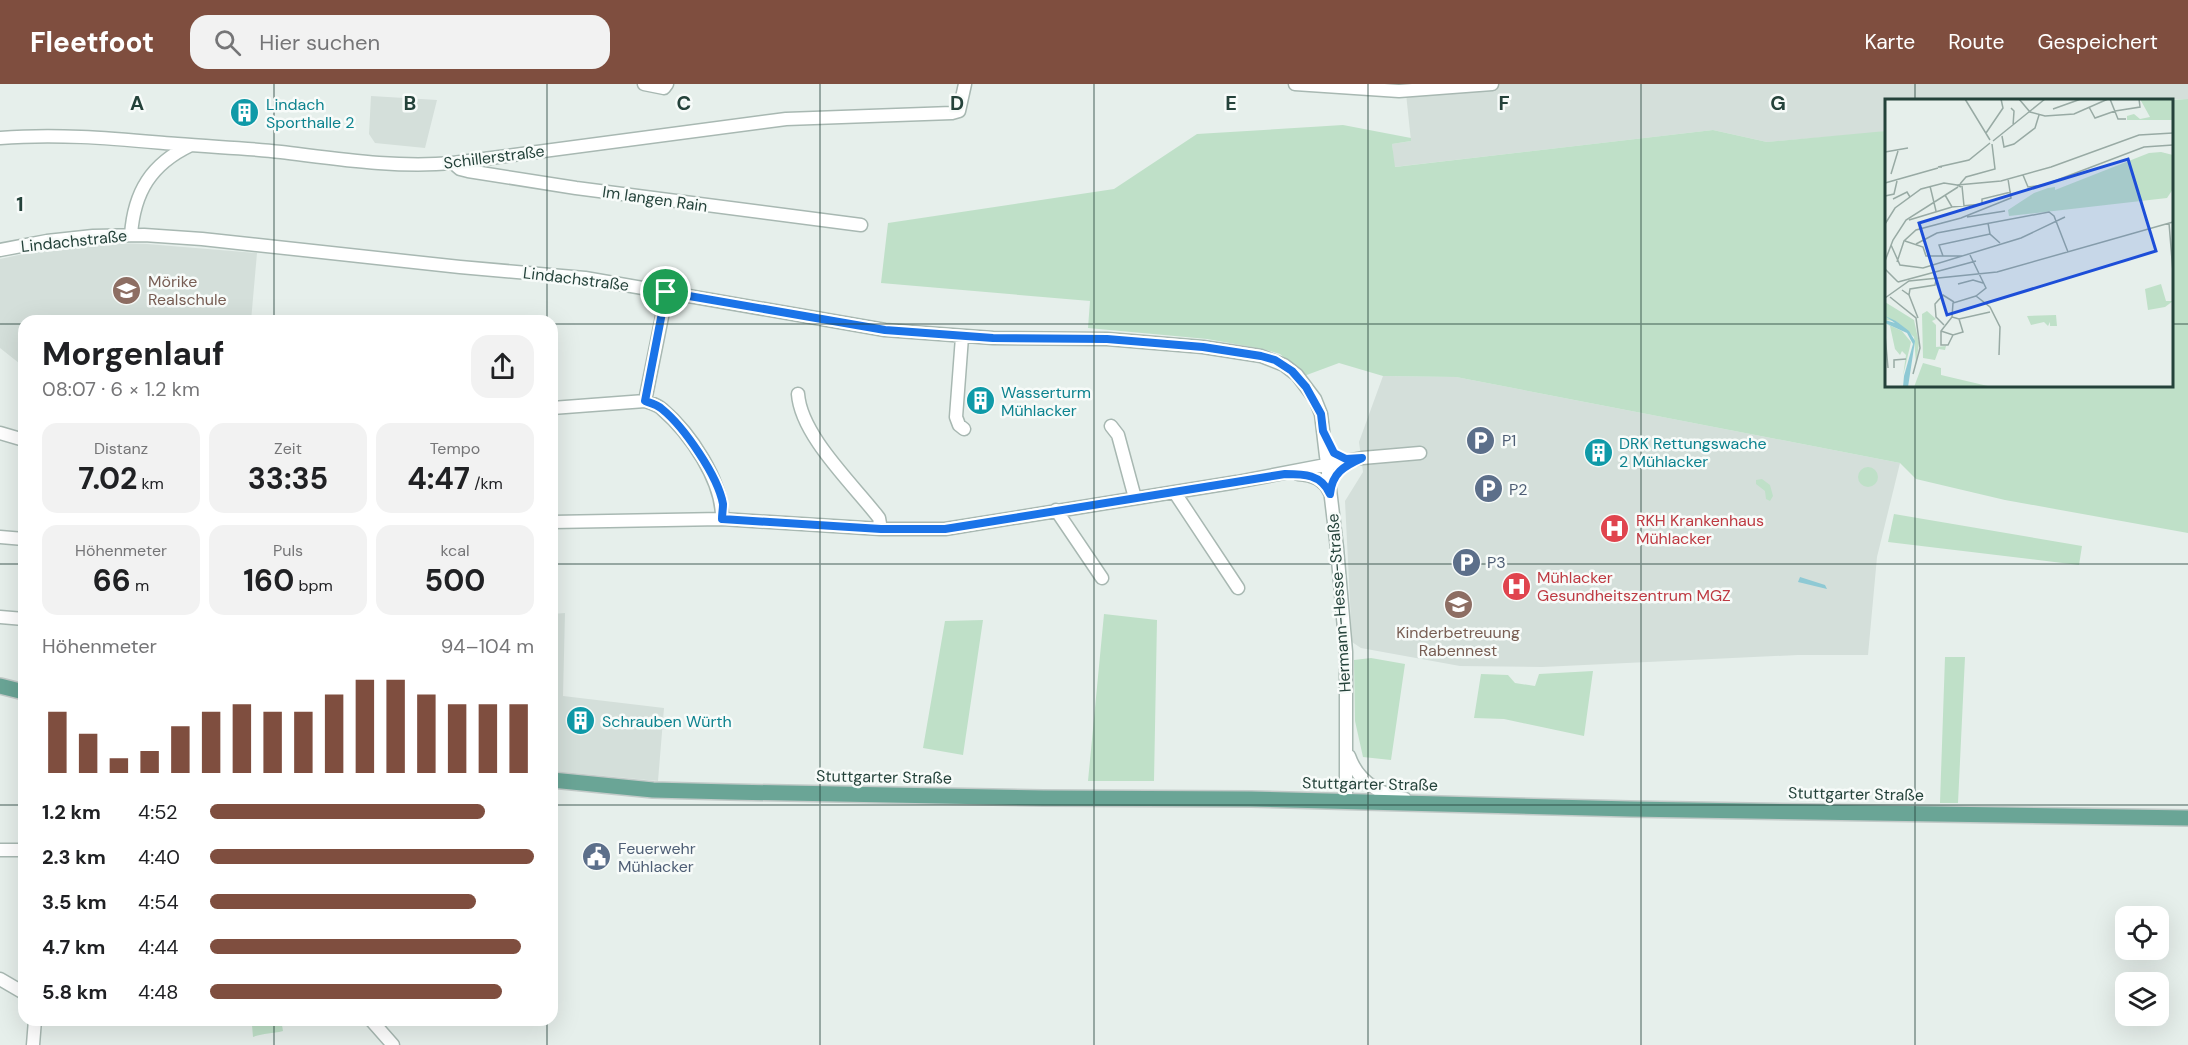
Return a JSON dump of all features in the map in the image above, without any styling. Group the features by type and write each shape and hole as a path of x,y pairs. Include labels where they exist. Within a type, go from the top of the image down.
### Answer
{"main road":[{"path":"1,688 18,691"},
{"name":"Stuttgarter Straße","path":"558,781 631,788 730,792 1346,801 2188,818"}],"street":[{"path":"644,84 664,87 667,84"},
{"name":"Schillerstraße","path":"0,138 82,136 279,152 392,165 453,163 786,119 952,113 958,111 965,84"},
{"path":"1295,84 1399,91 1492,84"},
{"path":"131,235 134,212 141,189 153,170 180,150 191,145"},
{"name":"Im langen Rain","path":"453,163 460,169 468,171 576,188 861,225"},
{"name":"Lindachstraße","path":"0,250 47,241 93,236 131,235 212,240 585,278 867,328 962,337 1107,339 1203,347 1261,356 1277,362 1297,375 1315,399 1321,414 1327,466"},
{"path":"645,401 666,292"},
{"path":"962,337 956,417 959,425 964,429"},
{"path":"798,394 801,412 810,429 879,518 881,529"},
{"path":"558,408 645,401 661,407 687,436 713,478 723,504 722,519"},
{"path":"1111,426 1118,435 1135,498"},
{"path":"1323,431 1331,450 1337,456 1346,459 1362,458"},
{"path":"1285,474 1312,463 1317,458 1322,444 1323,431"},
{"path":"0,433 18,438"},
{"name":"Hermann-Hesse-Straße","path":"558,522 722,519 881,529 945,529 1175,493 1362,458 1420,453"},
{"name":"Hermann-Hesse-Straße","path":"1330,494 1334,478 1339,471 1362,458"},
{"name":"Hermann-Hesse-Straße","path":"1327,466 1346,652 1346,801"},
{"name":"Hermann-Hesse-Straße","path":"1285,474 1310,475 1317,478 1327,487 1330,494"},
{"path":"1175,493 1238,588"},
{"path":"1056,510 1102,578"},
{"path":"0,537 18,538"},
{"path":"0,617 18,618"},
{"name":"Hermann-Hesse-Straße","path":"1346,749 1353,768 1368,784 1395,797 1430,803"},
{"path":"0,850 18,850"},
{"path":"0,979 18,990"},
{"path":"33,1045 35,1026"},
{"path":"376,1026 393,1045"}],"shaded area":[{"path":"1405,84 2188,84 2188,99 1885,99 1885,131 1875,133 1767,142 1713,130 1394,167 1392,144 1411,141"},
{"path":"371,96 437,100 425,148 375,143 369,134"},
{"name":"Mörike Realschule","path":"108,243 147,244 257,253 252,315 18,315 18,362 0,348 0,259 61,246"},
{"name":"RKH Krankenhaus Mühlacker","path":"1383,376 1456,377 1900,463 1877,557 1868,655 1798,655 1542,667 1460,666 1361,648 1352,642 1345,501 1363,472 1359,442"},
{"path":"565,613 563,696 664,708 658,781 558,772 558,614"}],"green space":[{"path":"2188,99 2188,533 2005,500 1916,479 1900,463 1456,377 1383,376 1339,363 1304,376 1280,354 1263,349 1207,339 1088,328 1090,301 881,283 888,223 1114,189 1197,134 1343,125 1411,138 1411,141 1392,144 1395,167 1713,130 1767,142 1885,131 1885,387 2173,387 2173,100"},
{"path":"1868,467 1875,470 1878,477 1875,484 1868,487 1861,484 1858,477 1861,470"},
{"path":"1762,479 1770,485 1773,496 1770,501 1766,499 1765,491 1756,484 1756,480"},
{"path":"1894,514 2082,546 2079,565 1888,542"},
{"path":"1104,614 1157,620 1154,781 1088,781"},
{"path":"983,620 963,755 923,748 945,621"},
{"path":"1945,657 1965,657 1958,803 1940,803"},
{"path":"1371,658 1405,664 1391,760 1363,757 1355,721 1354,660"},
{"path":"1593,671 1584,736 1504,719 1474,718 1481,674 1508,675 1515,683 1535,686 1539,674"},
{"path":"252,1026 282,1026 283,1031 253,1037"}],"water":[{"path":"1800,577 1825,585 1827,589 1798,582"}],"place":[{"name":"Lindach Sporthalle 2","path":"245,113"},
{"name":"Mörike Realschule","path":"127,290"},
{"name":"Wasserturm Mühlacker","path":"980,401"},
{"name":"P1","path":"1481,440"},
{"name":"DRK Rettungswache 2 Mühlacker","path":"1598,452"},
{"name":"P2","path":"1488,489"},
{"name":"RKH Krankenhaus Mühlacker","path":"1615,529"},
{"name":"P3","path":"1466,562"},
{"name":"Mühlacker Gesundheitszentrum MGZ","path":"1516,586"},
{"name":"Kinderbetreuung Rabennest","path":"1458,604"},
{"name":"Schrauben Würth","path":"581,721"},
{"name":"Feuerwehr Mühlacker","path":"597,857"}],"route":[{"path":"666,292 885,330 962,337 1107,339 1203,347 1261,356 1275,360 1292,371 1315,399 1321,414 1323,431 1331,450 1341,458 1362,458 1339,471 1334,478 1330,494 1323,482 1317,478 1310,475 1285,474 945,529 881,529 722,519 723,504 702,458 687,436 661,407 645,401 666,292"}]}
